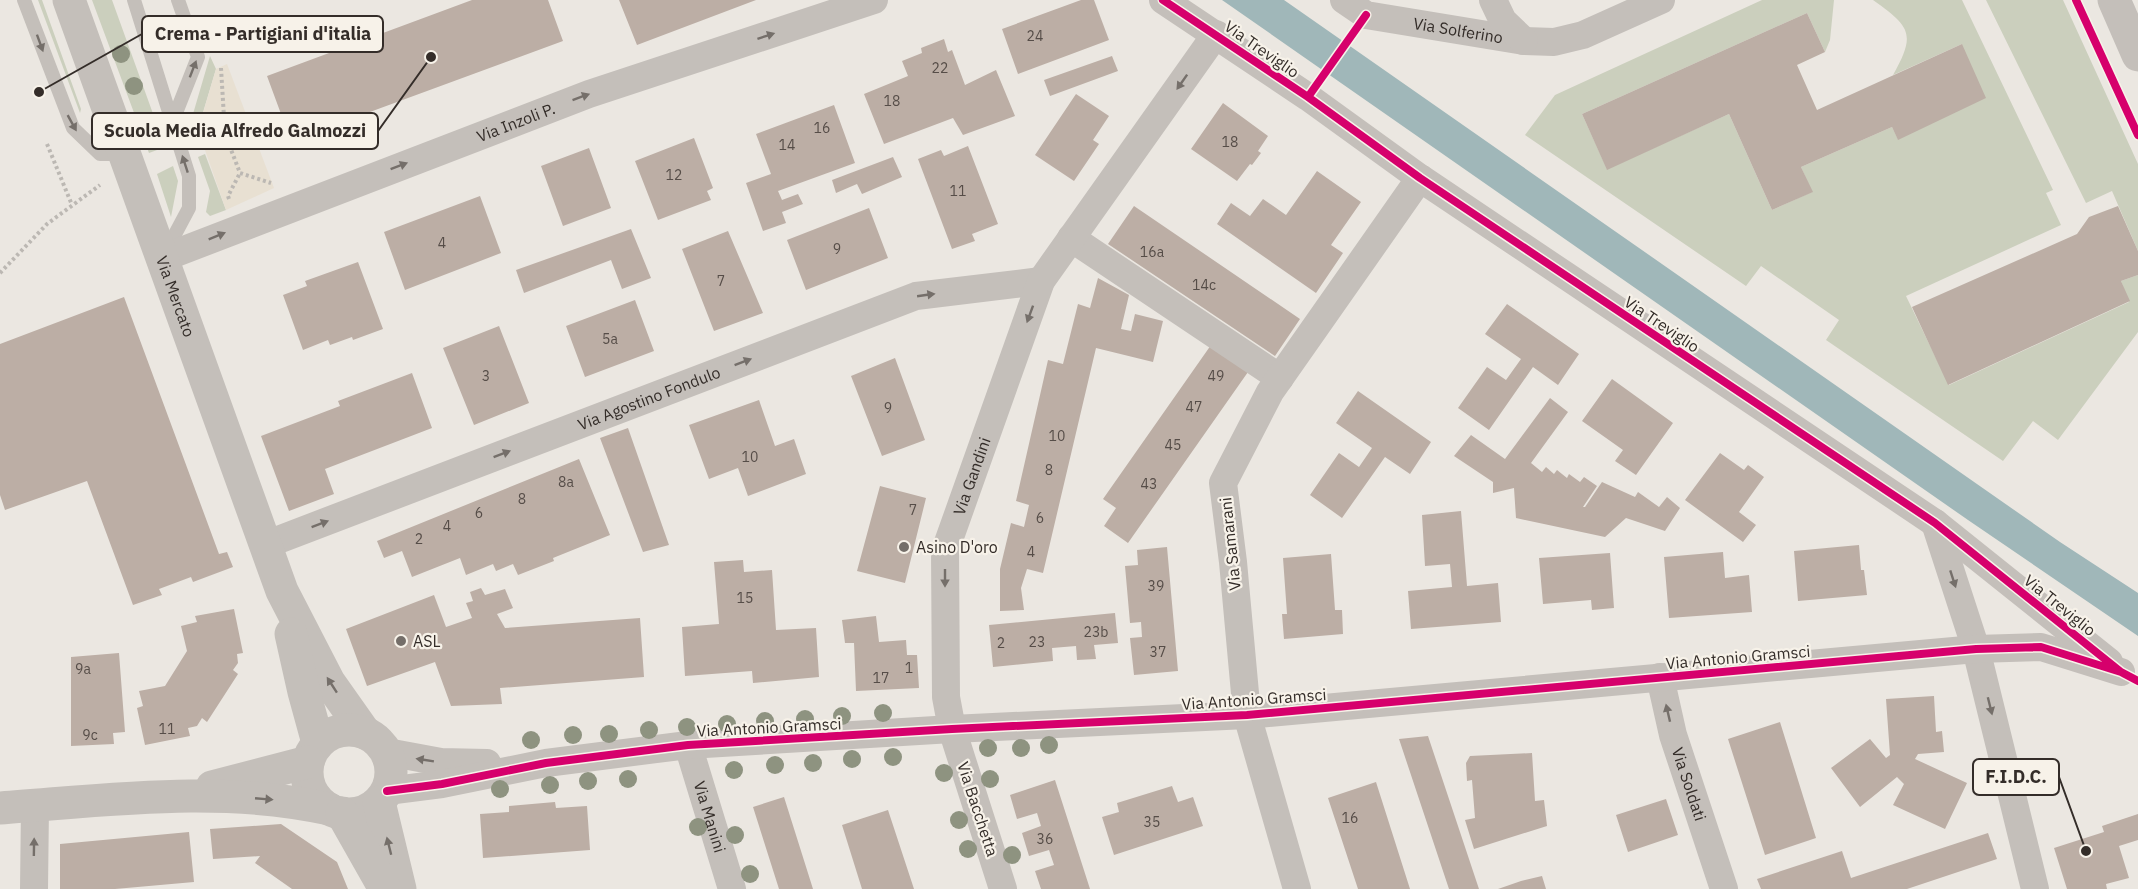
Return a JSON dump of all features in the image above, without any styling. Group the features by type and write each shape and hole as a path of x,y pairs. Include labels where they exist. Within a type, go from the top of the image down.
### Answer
{"street":[{"name":"Via Mercato","path":"69,0 282,591 329,682 376,742"},
{"name":"Via Inzoli P.","path":"163,258 589,94 874,0"},
{"name":"Via Treviglio","path":"1163,0 1216,34 1420,178 1935,523 2130,676"},
{"name":"Via Solferino","path":"1344,0 1366,15 1524,41"},
{"name":"Via Solferino","path":"1493,0 1503,21 1524,41"},
{"path":"1524,41 1554,42 1583,35 1661,0"},
{"path":"2114,0 2138,55"},
{"name":"Via Gandini","path":"952,729 946,697 945,551 1041,281 1216,34"},
{"name":"Via Samarani","path":"1297,889 1247,715 1233,562 1223,483 1270,392 1420,178"},
{"path":"1071,238 1280,378"},
{"name":"Via Agostino Fondulo","path":"265,544 916,296 1041,281"},
{"path":"1935,523 1976,649 2036,889"},
{"name":"Via Mercato","path":"282,591 304,692 313,753"},
{"name":"Via Antonio Gramsci","path":"383,797 546,763 687,745 952,729 1247,715 1976,649 2041,647 2130,676"},
{"name":"Via Soldati","path":"1660,677 1673,735 1724,889"},
{"path":"385,889 335,811 318,801 307,777 313,753 324,738 337,731 351,729 376,742 391,772 383,797 400,889"},
{"name":"Via Bacchetta","path":"952,729 1003,889"},
{"name":"Via Antonio Gramsci","path":"376,742 441,762 546,763"},
{"name":"Via Manini","path":"687,745 732,889"},
{"path":"184,795 259,773 313,753"},
{"path":"0,808 184,795 263,798 298,802 355,814 368,810 383,797"},
{"path":"33,889 35,806"}],"lane":[{"path":"24,0 73,128 100,154 124,154"},
{"path":"134,0 189,176 189,208 163,258"},
{"path":"172,123 198,57 178,0"}],"path":[{"path":"221,66 225,134 240,173 273,184"},
{"path":"47,144 72,206"},
{"path":"101,185 105,195"}],"green space":[{"path":"38,0 42,0 81,109 80,113"},
{"path":"92,0 112,0 165,147 149,153"},
{"path":"1762,0 1834,0 1830,40 1825,52 1807,13 1582,114 1607,169 1729,114 1772,210 1812,192 1801,167 1892,127 1898,139 1962,44 1893,75 1905,50 1906,32 1895,17 1873,0 1962,0 2053,190 2046,193 2061,225 1906,296 1949,385 2129,302 2121,281 2138,275 2138,332 2058,440 2033,421 2003,461 1826,340 1839,320 1761,266 1746,286 1525,135 1555,95"},
{"path":"1986,0 2063,0 2138,164 2138,251 2112,191 2086,203"},
{"path":"210,56 216,69 198,129 199,135 190,139 188,131"},
{"path":"205,154 226,210 210,216 206,212 210,191 198,157"},
{"path":"173,166 178,181 171,217 157,174"}],"shaded area":[{"path":"227,64 274,188 226,210 198,130 216,69"}],"water":[{"path":"1222,0 1284,0 2060,542 2138,593 2138,636 1968,520"}],"building":[{"path":"472,0 548,0 563,41 291,141 267,76"},
{"path":"619,0 756,0 637,45"},
{"path":"1081,0 1094,0 1109,40 1018,74 1002,29"},
{"path":"1807,13 1825,52 1797,65 1817,110 1962,44 1986,98 1898,140 1892,127 1801,167 1813,192 1772,210 1729,114 1607,170 1582,114"},
{"path":"944,39 948,52 952,50 965,85 996,70 1015,116 963,135 953,118 884,144 864,94 908,76 902,61 922,53 921,48"},
{"path":"1112,56 1118,71 1050,96 1044,80"},
{"path":"1076,94 1109,116 1093,140 1099,144 1074,181 1035,155"},
{"path":"1223,103 1268,136 1258,151 1261,153 1237,181 1191,149"},
{"path":"834,105 855,163 778,191 782,200 798,194 803,204 782,212 786,223 763,231 746,183 771,174 756,134"},
{"path":"694,138 713,188 707,191 711,200 658,220 635,161"},
{"path":"968,146 998,224 972,234 975,241 952,249 918,159 941,150 944,156"},
{"path":"589,148 611,208 563,226 541,166"},
{"path":"893,157 902,177 862,194 857,184 836,193 832,180"},
{"path":"1317,171 1361,202 1331,245 1343,253 1316,293 1217,224 1231,203 1250,216 1263,199 1286,215"},
{"path":"480,196 501,253 405,290 384,232"},
{"path":"1134,206 1300,319 1275,356 1108,244"},
{"path":"2118,206 2138,251 2138,275 2121,281 2130,301 1948,385 1912,307 2077,234 2089,217"},
{"path":"869,208 888,258 806,290 787,240"},
{"path":"631,229 651,278 622,289 611,260 524,293 516,270"},
{"path":"728,231 763,313 714,331 682,249"},
{"path":"358,262 383,329 353,340 352,337 330,345 328,340 303,350 283,295 307,286 305,281"},
{"path":"1098,278 1129,295 1121,329 1131,331 1135,314 1163,321 1153,362 1096,348 1043,573 1027,569 1021,588 1024,610 1000,611 1000,569 1011,523 1024,527 1029,505 1016,501 1048,360 1063,364 1078,304 1090,308"},
{"path":"124,297 219,554 227,552 233,567 193,582 191,577 159,589 162,595 133,605 87,481 5,510 0,495 0,344"},
{"path":"635,300 654,351 585,377 566,326"},
{"path":"1507,304 1579,354 1558,385 1533,367 1489,430 1458,408 1487,367 1506,380 1521,359 1485,334"},
{"path":"499,326 529,403 474,425 443,348"},
{"path":"1211,345 1248,372 1128,543 1104,526 1116,508 1103,499"},
{"path":"895,358 925,440 882,456 851,376"},
{"path":"412,373 432,428 325,469 334,494 289,511 261,436 340,406 338,401"},
{"path":"1612,379 1673,423 1636,475 1615,461 1623,450 1582,421"},
{"path":"1358,391 1431,442 1410,474 1385,457 1342,518 1310,495 1339,453 1359,467 1372,448 1336,423"},
{"path":"1550,398 1568,412 1531,463 1542,472 1546,467 1554,474 1557,470 1567,478 1569,474 1580,482 1584,477 1597,486 1583,507 1602,482 1635,497 1638,492 1659,507 1667,497 1680,508 1665,531 1626,518 1605,537 1516,518 1514,488 1493,493 1493,482 1454,456 1471,435 1505,459"},
{"path":"759,400 775,446 794,439 806,474 748,496 738,468 709,479 689,425"},
{"path":"628,428 669,545 643,552 600,438"},
{"path":"1720,453 1744,470 1748,465 1764,477 1739,512 1756,525 1743,542 1685,500"},
{"path":"579,459 610,535 518,575 513,564 496,571 493,564 466,575 460,558 412,577 402,551 384,558 377,541"},
{"path":"880,486 926,498 905,583 857,571"},
{"path":"1461,511 1467,586 1498,583 1501,622 1411,629 1408,591 1452,587 1450,564 1425,566 1422,515"},
{"path":"1859,545 1861,570 1864,570 1867,595 1798,601 1794,551"},
{"path":"1167,547 1178,671 1134,675 1130,638 1142,637 1141,622 1130,623 1125,566 1138,565 1137,550"},
{"path":"1723,552 1725,578 1749,575 1752,612 1669,618 1664,557"},
{"path":"1610,553 1614,608 1592,610 1591,600 1543,604 1539,558"},
{"path":"1331,554 1335,610 1342,610 1343,634 1284,639 1282,614 1287,614 1283,558"},
{"path":"743,560 744,572 772,570 776,630 816,628 819,677 753,683 752,671 685,676 682,627 719,624 714,562"},
{"path":"481,588 485,595 505,589 513,608 497,614 505,628 640,618 644,677 500,688 502,704 451,706 435,662 367,686 346,629 434,595 446,627 472,618 466,603 473,601 470,592"},
{"path":"234,609 243,653 237,654 238,663 233,670 238,674 207,722 202,718 197,726 188,728 190,736 145,745 137,708 143,706 139,691 165,686 187,651 181,626 197,622 195,616"},
{"path":"1115,613 1118,643 1094,645 1096,659 1077,660 1076,646 1052,648 1053,661 993,667 989,625"},
{"path":"876,616 879,642 906,640 907,655 917,655 919,688 856,691 854,643 845,643 842,620"},
{"path":"119,653 125,732 113,733 114,744 71,746 71,657"},
{"path":"1934,696 1936,732 1942,731 1944,752 1918,754 1915,759 1967,783 1945,829 1893,805 1904,784 1897,777 1860,807 1831,768 1870,739 1886,758 1890,755 1886,699"},
{"path":"1780,722 1816,838 1765,855 1728,739"},
{"path":"1428,736 1479,889 1449,889 1399,739"},
{"path":"1532,753 1535,801 1544,800 1547,826 1474,849 1465,820 1475,818 1472,780 1467,781 1466,763 1470,756"},
{"path":"1055,780 1090,889 1041,889 1035,871 1054,865 1049,850 1029,856 1022,833 1041,826 1037,813 1017,819 1010,795"},
{"path":"1376,782 1410,889 1358,889 1328,798"},
{"path":"1172,786 1178,802 1193,797 1203,826 1114,855 1102,817 1119,812 1117,803"},
{"path":"784,797 813,889 779,889 753,807"},
{"path":"1666,799 1678,835 1628,852 1616,815"},
{"path":"555,802 556,808 587,806 590,850 483,858 480,814 509,812 509,806"},
{"path":"888,810 914,889 862,889 842,825"},
{"path":"2138,814 2138,840 2119,846 2129,878 2106,884 2107,889 2067,889 2054,848 2104,832 2102,826"},
{"path":"281,824 337,862 348,889 292,889 255,863 260,856 213,859 210,829"},
{"path":"189,832 194,882 115,889 60,889 60,844"},
{"path":"1988,833 1997,859 1907,889 1761,889 1757,879 1842,851 1851,878"},
{"path":"1542,876 1546,889 1498,889 1521,881"}],"cycle path":[{"path":"1163,0 1308,97 1420,178 1935,523 2121,672 2138,681"},
{"path":"2076,0 2138,135"},
{"path":"1308,97 1366,15"},
{"path":"387,791 442,784 546,763 688,745 952,729 1247,715 1976,649 2041,647 2121,672"}],"place":[{"name":"Scuola Media Alfredo Galmozzi","path":"431,57"},
{"name":"Crema - Partigiani d'italia","path":"39,92"},
{"name":"Asino D'oro","path":"904,547"},
{"name":"ASL","path":"401,641"},
{"name":"F.I.D.C.","path":"2086,851"}]}
